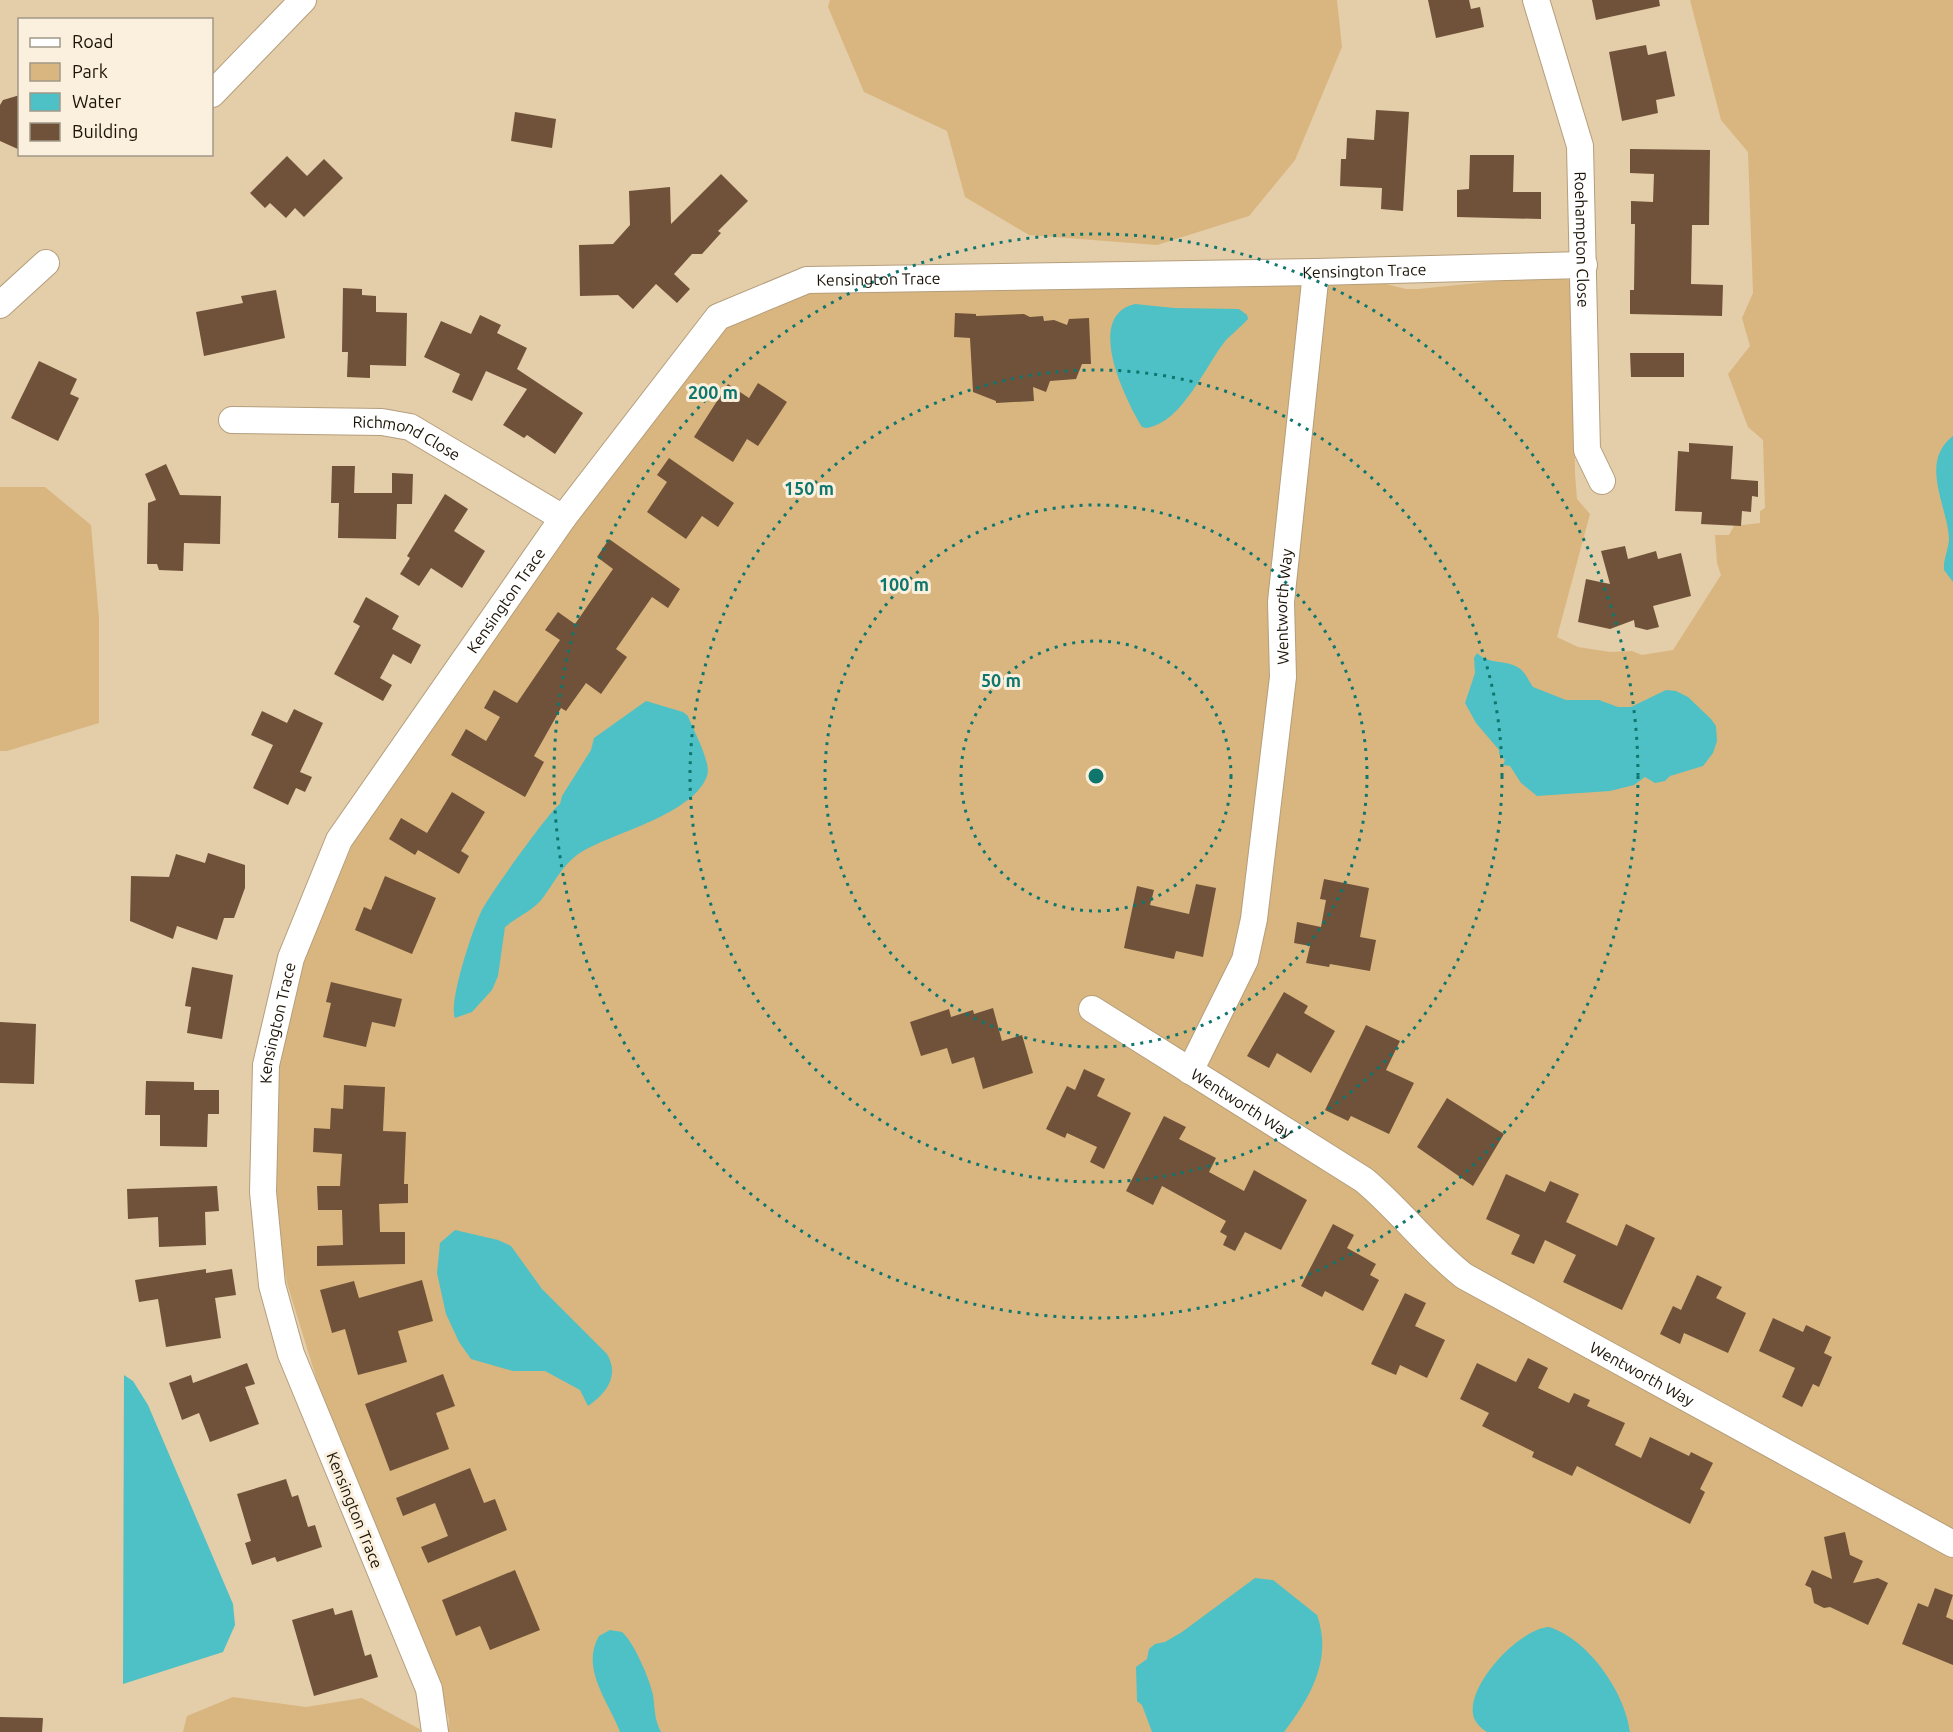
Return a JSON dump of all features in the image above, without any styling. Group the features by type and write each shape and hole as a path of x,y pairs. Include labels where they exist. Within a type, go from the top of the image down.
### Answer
{"street":[{"path":"213,93 303,0"},
{"name":"Roehampton Close","path":"1536,0 1580,146 1587,450 1602,481"},
{"path":"0,305 46,262"},
{"name":"Kensington Trace","path":"435,1732 429,1689 291,1354 272,1285 263,1192 266,1065 291,958 339,840 563,518 718,317 807,280 1316,272 1584,265"},
{"name":"Wentworth Way","path":"1316,272 1281,602 1282,677 1254,919 1245,960 1190,1071 1364,1180 1390,1202 1436,1254 1464,1276 1953,1544"},
{"name":"Richmond Close","path":"232,420 382,422 410,428 563,518"},
{"path":"1092,1009 1190,1071"}],"green space":[{"path":"830,0 1337,0 1342,47 1295,160 1249,216 1157,245 1029,235 965,197 947,131 864,92 828,7"},
{"path":"1690,0 1953,0 1953,1732 448,1732 449,1719 432,1667 331,1426 287,1283 275,1217 279,1060 301,964 357,834 718,317 807,293 1157,282 1382,283 1406,289 1418,289 1556,275 1573,282 1575,473 1577,499 1590,514 1557,637 1578,647 1610,652 1632,651 1642,655 1673,650 1721,575 1717,563 1715,535 1729,535 1734,526 1760,523 1760,511 1765,508 1763,440 1748,427 1728,374 1750,346 1742,318 1753,293 1748,152 1721,120"},
{"path":"0,487 45,487 91,525 99,619 99,723 7,751 0,751"},
{"path":"233,1697 306,1707 362,1698 425,1732 183,1732 187,1716"}],"water":[{"path":"1135,304 1174,308 1239,309 1247,315 1248,319 1227,339 1192,391 1171,416 1159,424 1146,428 1142,427 1119,379 1110,341 1112,324 1120,312"},
{"path":"1953,436 1953,582 1944,570 1949,538 1936,471 1943,446"},
{"path":"1477,653 1487,659 1514,665 1526,675 1533,687 1566,700 1599,700 1618,707 1631,707 1666,690 1676,691 1688,697 1716,726 1717,741 1713,753 1703,766 1670,776 1665,781 1655,783 1645,777 1634,785 1610,791 1537,796 1521,783 1510,766 1503,765 1505,760 1499,754 1499,750 1476,723 1465,703 1475,673 1474,658"},
{"path":"646,701 683,712 688,716 707,763 707,776 699,789 670,811 583,851 570,861 542,899 505,927 498,976 492,990 472,1012 455,1018 455,997 462,965 481,912 506,873 560,804 562,796 591,750 594,738"},
{"path":"455,1230 498,1240 511,1246 542,1289 607,1354 611,1362 611,1377 605,1390 595,1401 588,1406 580,1390 545,1371 513,1371 471,1359 459,1342 446,1314 437,1273 440,1243"},
{"path":"124,1375 133,1381 148,1405 233,1604 235,1625 223,1652 123,1684"},
{"path":"1255,1578 1273,1580 1317,1615 1321,1631 1320,1662 1310,1692 1294,1719 1284,1732 1152,1732 1142,1705 1137,1701 1136,1667 1147,1659 1149,1649 1155,1644 1165,1642 1182,1632"},
{"path":"1549,1627 1577,1643 1602,1669 1621,1700 1630,1732 1487,1732 1476,1722 1473,1714 1474,1702 1487,1674 1510,1647 1537,1630"},
{"path":"610,1630 622,1632 636,1652 651,1688 661,1732 620,1732 594,1673 594,1648 599,1636"}],"building":[{"path":"1428,0 1469,0 1471,9 1480,7 1484,27 1436,38"},
{"path":"1592,0 1659,0 1660,6 1596,20"},
{"path":"1646,45 1648,55 1666,51 1675,96 1656,100 1658,113 1622,121 1609,52"},
{"path":"18,96 18,149 0,141 0,105 3,100"},
{"path":"1376,110 1409,112 1403,211 1381,209 1382,188 1340,186 1341,159 1346,159 1347,138 1374,140"},
{"path":"515,112 556,119 552,148 511,141"},
{"path":"1630,149 1710,150 1709,225 1692,225 1691,284 1723,285 1722,316 1630,314 1630,290 1634,290 1635,224 1631,224 1631,201 1653,202 1654,174 1630,173"},
{"path":"1470,155 1514,155 1513,192 1541,192 1541,219 1457,217 1457,190 1469,189"},
{"path":"287,156 307,176 324,159 343,178 304,217 295,208 286,218 270,203 265,208 250,193"},
{"path":"721,174 748,201 718,231 721,233 702,254 692,254 674,274 690,289 677,303 656,284 633,309 618,295 580,296 579,245 613,244 630,225 629,191 670,187 671,224"},
{"path":"343,288 362,289 362,295 376,296 376,312 407,313 406,366 370,365 370,378 347,377 348,352 342,352"},
{"path":"276,290 285,338 204,356 196,312 243,303 241,296"},
{"path":"955,313 976,314 976,316 1024,314 1030,317 1043,316 1044,321 1054,320 1067,325 1069,319 1089,318 1091,364 1082,364 1076,379 1050,381 1046,392 1033,387 1034,401 996,403 996,401 973,392 970,338 954,337"},
{"path":"480,315 501,325 497,333 527,348 517,369 583,413 555,454 527,435 524,438 503,425 527,389 486,371 472,401 452,392 460,374 424,357 441,321 471,334"},
{"path":"1630,353 1684,353 1684,377 1631,377"},
{"path":"39,361 77,379 70,394 79,398 58,441 11,418"},
{"path":"758,383 787,402 758,446 747,439 733,462 694,437 728,384 749,398"},
{"path":"1689,443 1733,446 1731,479 1758,481 1758,497 1752,496 1751,512 1742,511 1741,526 1701,524 1702,512 1675,511 1678,451 1689,452"},
{"path":"669,458 734,503 718,527 702,516 686,539 647,512 667,482 657,475"},
{"path":"166,464 180,495 221,496 220,544 184,543 183,571 159,570 157,564 147,564 148,503 156,500 145,474"},
{"path":"332,466 355,466 354,493 392,493 392,473 413,474 412,504 397,504 396,539 338,538 339,503 331,503"},
{"path":"445,494 468,509 454,531 485,551 462,588 431,568 419,586 400,574 410,558 407,556"},
{"path":"609,539 680,589 668,608 652,597 616,649 627,657 601,694 586,683 566,711 561,708 534,756 544,762 525,797 451,755 466,729 486,741 500,717 484,708 494,690 517,703 560,640 545,630 558,612 575,624 613,569 597,557"},
{"path":"1625,546 1628,559 1656,551 1658,559 1681,553 1691,596 1653,606 1659,627 1647,630 1635,627 1634,620 1610,629 1578,622 1586,579 1610,584 1601,551"},
{"path":"366,597 399,616 392,629 421,645 411,664 393,654 380,678 392,685 383,701 334,674 360,626 353,622"},
{"path":"294,709 323,723 300,772 312,777 305,792 296,788 288,805 253,788 273,745 251,735 262,711 287,723"},
{"path":"452,792 485,812 461,851 469,856 459,874 418,850 415,855 389,839 401,818 427,833"},
{"path":"208,853 245,865 245,888 234,918 224,918 217,940 177,926 173,939 130,921 131,876 169,877 176,854 205,863"},
{"path":"385,876 436,898 412,954 355,930 364,907 371,910"},
{"path":"1324,879 1369,888 1360,937 1376,940 1370,971 1330,964 1329,967 1306,963 1310,946 1294,943 1297,922 1321,927 1326,900 1320,899"},
{"path":"1196,884 1216,888 1203,957 1176,951 1174,959 1124,948 1137,886 1154,890 1150,905 1189,914"},
{"path":"192,967 233,975 222,1039 187,1033 191,1007 185,1006"},
{"path":"331,982 402,999 395,1027 372,1022 366,1047 323,1037 331,1003 326,1002"},
{"path":"1284,992 1308,1006 1304,1013 1335,1031 1311,1073 1277,1053 1269,1068 1247,1056"},
{"path":"993,1008 1002,1041 1022,1035 1033,1073 983,1089 974,1057 952,1064 947,1048 921,1056 910,1022 949,1009 951,1017 973,1010 974,1014"},
{"path":"0,1022 36,1024 34,1084 0,1083"},
{"path":"1366,1025 1400,1041 1386,1070 1414,1083 1389,1134 1351,1116 1348,1121 1325,1110"},
{"path":"1084,1069 1105,1079 1097,1096 1131,1113 1104,1169 1090,1162 1097,1147 1067,1133 1065,1138 1046,1129 1067,1086 1075,1090"},
{"path":"146,1081 194,1082 194,1090 219,1090 219,1114 208,1114 207,1147 160,1146 160,1115 145,1115"},
{"path":"344,1085 385,1087 383,1131 406,1132 404,1184 408,1184 408,1203 379,1204 380,1232 405,1232 405,1264 317,1266 317,1246 343,1245 342,1210 318,1210 317,1186 340,1186 342,1154 313,1152 314,1128 330,1129 331,1108 343,1109"},
{"path":"1447,1098 1504,1134 1473,1186 1417,1147"},
{"path":"1164,1116 1186,1127 1179,1139 1216,1158 1209,1172 1244,1191 1254,1170 1307,1200 1281,1250 1245,1232 1235,1251 1223,1245 1227,1236 1220,1232 1226,1221 1162,1186 1153,1205 1126,1191"},
{"path":"1506,1174 1545,1192 1550,1181 1579,1194 1566,1222 1617,1246 1626,1224 1655,1238 1622,1310 1563,1282 1576,1255 1545,1240 1534,1264 1511,1254 1520,1235 1486,1219"},
{"path":"217,1186 219,1211 205,1212 206,1245 159,1247 158,1217 128,1219 127,1189"},
{"path":"1333,1224 1354,1235 1347,1248 1376,1264 1370,1275 1379,1280 1363,1311 1325,1291 1322,1297 1301,1286"},
{"path":"206,1269 206,1273 232,1269 236,1295 215,1298 221,1338 166,1347 158,1299 139,1302 135,1280"},
{"path":"1697,1275 1722,1287 1716,1298 1746,1313 1728,1353 1684,1333 1680,1344 1660,1334 1673,1306 1681,1310"},
{"path":"422,1280 433,1321 398,1331 407,1362 358,1375 345,1329 332,1333 320,1290 354,1281 359,1298"},
{"path":"1405,1293 1426,1303 1415,1326 1445,1340 1427,1378 1400,1365 1396,1375 1371,1364"},
{"path":"1773,1318 1803,1332 1806,1325 1831,1337 1824,1353 1832,1357 1819,1387 1813,1384 1802,1407 1782,1397 1795,1368 1759,1351"},
{"path":"1528,1358 1548,1368 1538,1388 1569,1403 1574,1393 1590,1400 1587,1406 1625,1423 1615,1445 1641,1458 1650,1437 1689,1456 1691,1452 1713,1463 1700,1489 1705,1492 1690,1524 1577,1466 1572,1476 1532,1457 1534,1452 1482,1426 1489,1413 1460,1399 1477,1363 1516,1382"},
{"path":"247,1363 255,1384 245,1387 259,1424 210,1442 199,1413 182,1420 169,1383 191,1375 193,1383"},
{"path":"443,1374 455,1406 436,1413 449,1449 390,1471 365,1404"},
{"path":"470,1468 484,1503 495,1499 507,1530 428,1563 421,1547 448,1536 435,1503 403,1516 396,1498"},
{"path":"286,1479 292,1497 298,1495 308,1527 315,1525 322,1547 277,1562 275,1557 252,1565 245,1543 251,1541 237,1494"},
{"path":"1845,1532 1850,1555 1863,1561 1853,1583 1878,1578 1888,1583 1868,1625 1830,1607 1824,1608 1814,1603 1811,1588 1805,1585 1812,1570 1832,1579 1824,1537"},
{"path":"515,1570 540,1630 490,1650 480,1626 456,1636 442,1600"},
{"path":"1935,1588 1953,1595 1946,1617 1953,1620 1953,1665 1902,1644 1918,1603 1928,1607"},
{"path":"333,1608 335,1615 352,1610 365,1656 371,1654 378,1677 314,1696 292,1620"},
{"path":"0,1717 43,1718 42,1732 0,1732"}]}
